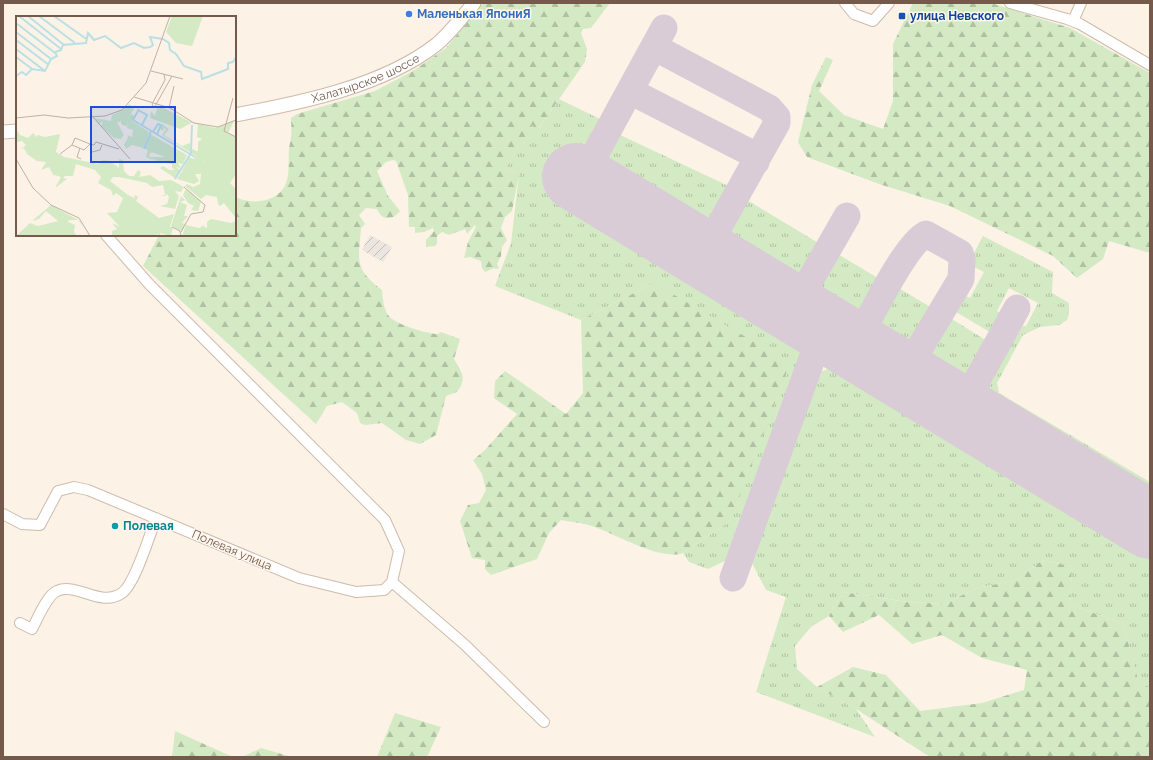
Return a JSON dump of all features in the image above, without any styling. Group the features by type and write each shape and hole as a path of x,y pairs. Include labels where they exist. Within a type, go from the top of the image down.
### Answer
{"street":[{"name":"Халатырское шоссе","path":"236,116 310,98 391,72 407,64 438,43 449,33 474,3"},
{"path":"845,3 854,14 873,21 889,3"},
{"path":"1010,3 1073,21 1150,65"},
{"path":"1073,21 1081,3"},
{"path":"3,132 16,131"},
{"path":"107,236 149,284 385,520 399,551 392,582 459,639 544,722"},
{"name":"Полевая улица","path":"3,514 22,524 40,525 58,491 74,487 88,490 299,578 356,592 384,590 392,582"},
{"path":"20,623 32,629 49,598 57,591 70,590 100,598 114,597 124,592 136,570 156,518"}],"shaded area":[{"path":"370,235 392,247 383,262 362,250"}],"green space":[{"path":"483,3 610,3 591,28 583,29 581,33 587,49 585,62 538,129 532,125 506,168 519,175 512,211 505,217 501,228 507,240 502,247 501,256 497,264 499,268 494,268 485,272 482,268 481,261 470,257 464,258 468,242 476,227 475,225 467,234 465,229 449,235 442,232 437,236 437,244 435,246 426,247 426,240 434,231 433,228 424,232 415,233 415,227 409,227 408,195 396,161 393,160 386,162 377,171 388,196 400,211 394,217 384,218 377,209 366,208 359,215 365,224 361,228 359,248 360,263 366,276 382,290 384,306 388,315 397,322 411,328 433,334 438,334 441,332 460,339 454,359 462,375 462,383 457,392 446,396 436,435 420,444 406,440 382,423 365,425 360,423 357,413 342,402 327,406 316,424 143,266 158,236 236,236 236,198 249,201 264,200 277,195 282,190 288,175 291,118 297,114 375,91 413,71 446,48"},
{"path":"913,3 991,3 1070,28 1150,73 1150,253 1109,241 1103,259 1077,278 1053,256 950,206 879,184 807,157 798,142 812,85 826,57 833,60 819,91 844,115 883,129 893,101 893,44"},
{"path":"559,99 606,122 564,197 802,340 805,362 733,557 708,569 689,562 683,553 730,521 654,283 581,320 495,286 511,243 519,175 506,168 532,124 539,128"},
{"path":"616,133 735,189 710,230 598,163"},
{"path":"747,200 820,244 796,283 723,239"},
{"path":"983,236 1053,272 1052,293 1069,303 1069,314 1067,320 1059,325 1040,327 1023,335 997,383 999,393 1150,482 1150,497 977,393 978,388 1011,330 1015,326 1026,326 1038,303 1009,288 997,311 1005,315 993,334 951,309 960,293 970,298 984,272 968,264"},
{"path":"836,253 883,281 858,321 812,292"},
{"path":"654,283 790,363 730,521 683,553 674,555 639,546 591,526 561,520 549,533 537,559 491,575 485,569 485,560 472,558 460,521 468,505 479,503 486,490 482,474 473,460 484,451 517,414 494,398 495,381 505,371 566,414 583,393 581,320"},
{"path":"897,287 937,311 910,353 871,329"},
{"path":"947,316 992,344 965,387 920,359"},
{"path":"829,369 844,369 1150,553 1150,688 1138,681 1123,623 1070,605 1072,567 1043,560 1013,581 976,588 945,604 908,602 843,592 829,616 811,627 795,646 797,669 817,687 856,709 875,737 756,692 786,597 766,590 751,561 813,379 822,371"},
{"path":"1043,560 1072,567 1070,605 1123,623 1138,680 1150,688 1150,757 930,757 856,709 817,687 853,667 886,675 920,711 982,703 1024,690 1027,670 982,658 942,635 912,644 879,615 843,632 829,616 843,592 907,602 945,604 976,588 1013,581"},
{"path":"395,713 441,727 427,757 377,757"},
{"path":"175,731 233,757 172,757"},
{"path":"261,748 292,757 242,757"}],"taxiway":[{"path":"581,180 664,28"},
{"path":"654,47 769,108 777,117 777,123 703,255"},
{"path":"630,91 751,153 756,162"},
{"path":"793,310 847,216"},
{"path":"854,347 897,268 917,241 926,234 960,253 962,260 961,279 903,376"},
{"path":"960,411 1017,308"},
{"path":"733,578 823,328"}],"runway":[{"path":"576,177 1150,525"}],"place":[{"name":"Маленькая ЯпониЯ","path":"409,14"},
{"name":"улица Невского","path":"902,16"},
{"name":"Полевая","path":"115,526"}]}
